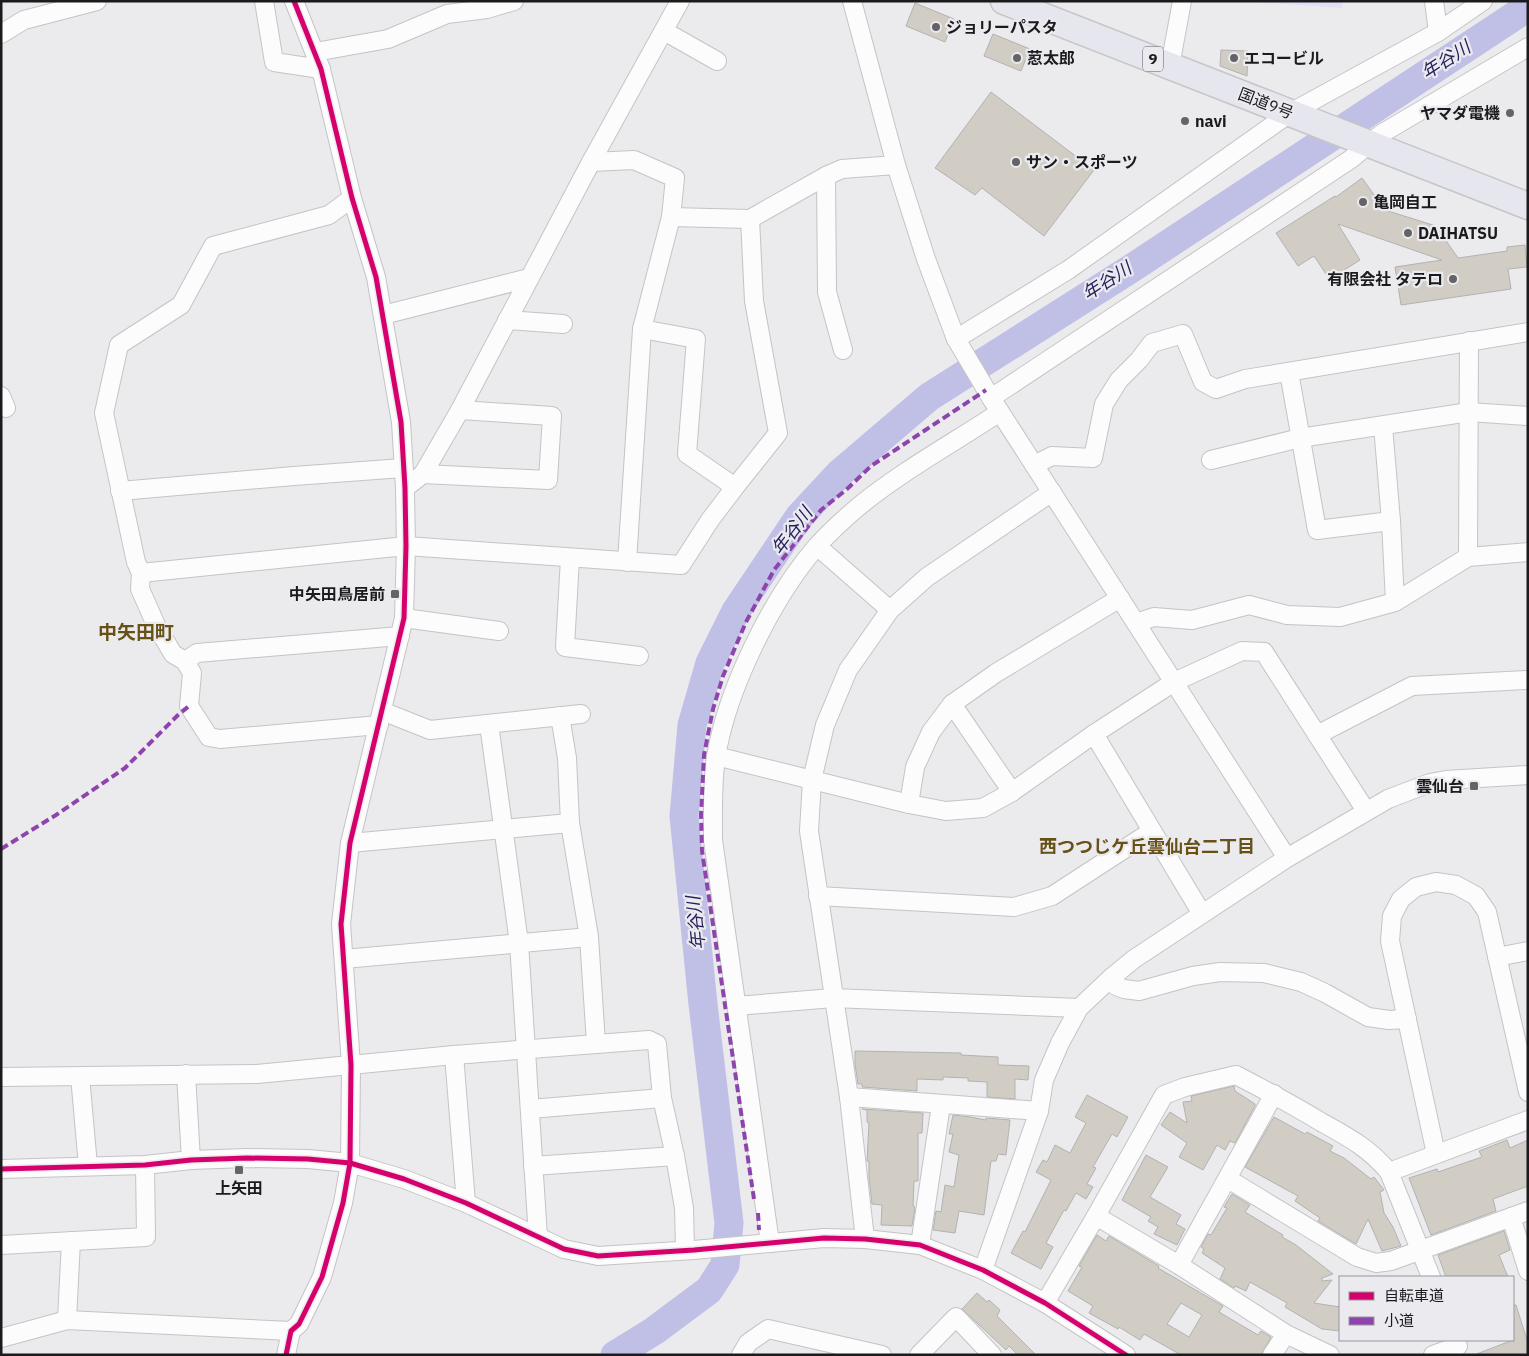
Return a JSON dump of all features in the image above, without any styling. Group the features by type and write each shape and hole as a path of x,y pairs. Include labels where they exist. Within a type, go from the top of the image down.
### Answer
{"highway":[{"name":"国道9号","path":"1004,1 1528,206"}],"street":[{"path":"1,34 24,20 97,1"},
{"path":"264,1 274,62 321,70"},
{"path":"286,1355 291,1331 299,1324 322,1277 343,1203 350,1163 351,1065 341,924 350,843 404,618 406,546 401,422 376,277 352,198 321,70 294,1"},
{"path":"315,52 388,39 447,14 487,9 514,1"},
{"path":"405,488 423,474 460,410 591,162 680,1"},
{"path":"852,1 896,165 926,259 959,343 992,399 1286,858"},
{"path":"1170,66 1182,1"},
{"path":"1434,1 1438,32"},
{"path":"959,343 1295,115 1438,32 1483,1"},
{"path":"664,31 717,61"},
{"path":"770,1243 713,840 713,798 716,756 726,716 741,674 767,620 787,587 817,546 858,508 992,399 1351,159 1365,143 1528,47"},
{"path":"591,162 634,160 675,178 671,217 642,329 627,562"},
{"path":"671,217 750,219 826,176 842,170 896,165"},
{"path":"826,176 827,292 843,350"},
{"path":"352,198 329,215 213,246 181,306 119,346 104,413 136,562 141,573 140,589 156,625 173,654 185,661 192,674 189,706 209,736 220,738 381,718 430,730 581,714"},
{"path":"141,573 406,546 682,565 710,520 778,433 754,300 750,219"},
{"path":"382,315 529,278"},
{"path":"507,320 563,324"},
{"path":"642,329 696,339 687,454 735,487"},
{"path":"1034,465 1052,456 1093,458 1104,404 1119,380 1140,360 1152,343 1182,334 1203,382 1216,389 1245,379 1528,332"},
{"path":"1468,557 1469,341"},
{"path":"1289,372 1317,530 1391,521"},
{"path":"423,474 548,480 552,416 460,410"},
{"path":"1212,460 1300,438 1468,412 1528,416"},
{"path":"1383,426 1391,521 1395,602"},
{"path":"120,491 403,468"},
{"path":"865,1239 849,1097 809,831 812,780 825,725 848,670 890,610 928,577 1052,492"},
{"path":"817,546 890,610"},
{"path":"1136,623 1154,617 1192,620 1249,606 1288,615 1340,618 1395,602 1468,557 1528,552"},
{"path":"570,558 564,647 639,656"},
{"path":"909,804 915,767 931,732 952,704 996,673 1120,598"},
{"path":"404,618 499,631"},
{"path":"185,661 197,653 400,636"},
{"path":"716,756 909,804 946,810 982,808 1012,792 1094,734 1174,682 1242,651 1264,652 1366,811"},
{"path":"1317,735 1412,686 1528,680"},
{"path":"952,704 1012,792"},
{"path":"560,716 568,758 570,823 589,936 596,1043"},
{"path":"489,724 519,943 538,1237"},
{"path":"1094,734 1202,914"},
{"path":"983,1270 1039,1111 1044,1080 1060,1043 1080,1008 1112,976 1134,959 1286,858 1388,799 1430,784 1462,778 1528,776"},
{"path":"350,843 570,823"},
{"path":"818,896 1014,907 1052,896 1152,831"},
{"path":"1436,1154 1390,941 1392,916 1401,899 1416,886 1436,882 1456,885 1476,896 1487,912 1528,1092"},
{"path":"344,959 589,936"},
{"path":"1497,957 1528,951"},
{"path":"1112,976 1116,986 1139,991 1193,976 1220,972 1264,973 1301,982 1325,992 1335,1000 1368,1017 1389,1020 1407,1019"},
{"path":"736,1006 833,998 1080,1008"},
{"path":"1,1077 257,1074 454,1055 649,1040 657,1044 662,1098 675,1156 689,1250"},
{"path":"454,1055 466,1203"},
{"path":"186,1074 191,1160"},
{"path":"1045,1302 1164,1095 1185,1087 1236,1075 1274,1094 1366,1148 1389,1172 1431,1276"},
{"path":"80,1076 88,1166"},
{"path":"1179,1265 1274,1094"},
{"path":"849,1097 1039,1111"},
{"path":"530,1109 662,1098"},
{"path":"920,1245 941,1105"},
{"path":"1389,1172 1528,1120"},
{"path":"533,1166 675,1156"},
{"path":"1,1169 145,1165 191,1160 247,1158 308,1159 350,1163 404,1179 466,1203 564,1249 598,1256 824,1238 865,1239 920,1245 983,1270 1045,1302 1103,1348 1126,1355"},
{"path":"1,1245 146,1237 145,1165"},
{"path":"1228,1179 1357,1257 1376,1263 1390,1261 1528,1211"},
{"path":"1096,1216 1179,1265 1286,1334 1330,1355"},
{"path":"1511,1217 1528,1271"},
{"path":"68,1320 71,1242"},
{"path":"919,1355 956,1317 992,1355"},
{"path":"1,1338 68,1320 291,1331"},
{"path":"741,1355 748,1343 768,1329 828,1349 882,1355"},
{"path":"1272,1355 1286,1334"},
{"path":"1433,1355 1458,1347"}],"shaded area":[{"path":"1241,1 1342,1 1342,8"}],"building":[{"path":"915,3 954,19 945,42 906,26"},
{"path":"993,34 1030,49 1021,71 984,56"},
{"name":"エコービル","path":"1221,50 1248,51 1247,76 1220,66"},
{"path":"991,92 1094,170 1044,236 982,188 975,195 935,168"},
{"path":"1362,178 1385,210 1436,226 1458,258 1507,251 1507,247 1525,245 1527,267 1508,269 1511,289 1401,305 1395,267 1442,260 1338,224 1360,260 1341,272 1326,274 1314,256 1298,266 1276,233 1336,197"},
{"path":"855,1051 961,1053 961,1055 998,1057 998,1065 1029,1066 1028,1080 1015,1079 1015,1099 987,1097 987,1082 968,1081 968,1078 943,1077 943,1080 917,1079 917,1091 862,1087 862,1084 858,1084"},
{"path":"1234,1086 1235,1091 1255,1104 1235,1143 1230,1141 1225,1150 1217,1145 1203,1170 1179,1157 1187,1143 1161,1125 1170,1112 1187,1123 1183,1102 1192,1101 1191,1096"},
{"path":"1087,1095 1128,1117 1117,1137 1112,1134 1093,1167 1096,1168 1087,1184 1093,1187 1086,1199 1076,1193 1066,1211 1064,1210 1046,1243 1053,1247 1041,1269 1011,1253 1023,1231 1025,1232 1051,1180 1036,1172 1043,1160 1047,1162 1055,1145 1070,1153 1086,1123 1075,1117"},
{"path":"862,1109 923,1113 922,1133 918,1133 918,1181 914,1181 913,1205 915,1208 912,1226 881,1225 882,1205 872,1204 869,1161 867,1161 869,1123 867,1122 867,1110"},
{"path":"953,1115 986,1120 986,1118 1010,1120 1006,1155 998,1154 996,1161 991,1161 984,1215 959,1211 955,1233 933,1230 936,1211 941,1212 945,1185 954,1187 959,1155 949,1152 953,1134 949,1134"},
{"path":"1274,1117 1305,1134 1307,1132 1333,1146 1330,1151 1344,1158 1371,1179 1374,1177 1384,1190 1380,1192 1384,1213 1393,1227 1401,1246 1382,1251 1368,1219 1356,1244 1318,1221 1320,1218 1295,1201 1298,1196 1245,1167"},
{"path":"1507,1140 1510,1148 1528,1140 1528,1186 1493,1199 1496,1211 1431,1235 1409,1178 1437,1169 1438,1172 1482,1157 1479,1151"},
{"path":"1146,1155 1168,1167 1150,1197 1181,1215 1176,1224 1185,1229 1177,1245 1154,1234 1158,1227 1148,1221 1151,1217 1122,1200"},
{"path":"1232,1194 1250,1205 1245,1212 1283,1235 1282,1237 1296,1245 1333,1274 1322,1278 1322,1281 1332,1280 1314,1303 1339,1307 1339,1331 1322,1329 1285,1307 1287,1303 1250,1282 1246,1291 1235,1286 1234,1288 1220,1279 1225,1268 1202,1253 1204,1249 1201,1247 1208,1234 1211,1235 1227,1208 1224,1207"},
{"path":"1504,1231 1510,1250 1499,1255 1508,1276 1446,1276 1438,1255"},
{"path":"1097,1235 1106,1241 1109,1236 1159,1266 1158,1268 1223,1306 1219,1312 1258,1335 1261,1331 1271,1337 1261,1355 1181,1355 1144,1334 1140,1340 1119,1327 1118,1329 1089,1313 1093,1306 1068,1291 1082,1267 1079,1266","holes":["1181,1303 1202,1315 1189,1337 1167,1324"]},
{"path":"977,1293 987,1302 989,1300 1000,1310 997,1316 1036,1355 1018,1355 1009,1346 1006,1350 962,1309"},
{"path":"1514,1305 1516,1305 1528,1343 1528,1355 1474,1355 1514,1341"}],"waterway":[{"name":"年谷川","path":"615,1355 654,1331 709,1290 725,1265 729,1223 703,1004 684,816 692,725 710,663 736,611 799,517 840,473 929,397 1132,268 1528,7"}],"marked path":[{"path":"754,1199 702,851 701,815 704,755 713,709 723,676 746,622 774,570 821,510 846,490 871,466 986,390"},
{"path":"1,849 56,815 125,768 189,706"},
{"path":"758,1213 759,1230"}],"cycle path":[{"path":"286,1355 291,1331 299,1324 322,1277 343,1203 350,1163 351,1065 341,924 350,843 404,618 406,546 401,422 376,277 352,198 321,69 294,1"},
{"path":"1,1169 145,1165 191,1160 247,1158 308,1159 350,1163 404,1179 466,1203 564,1249 598,1256 694,1250 824,1238 865,1239 920,1245 983,1270 1045,1303 1126,1355"}],"place":[{"name":"ジョリーパスタ","path":"936,27"},
{"name":"荵太郎","path":"1017,58"},
{"name":"エコービル","path":"1234,58"},
{"name":"ヤマダ電機","path":"1510,113"},
{"name":"navi","path":"1185,121"},
{"name":"サン・スポーツ","path":"1016,162"},
{"name":"亀岡自工","path":"1363,202"},
{"name":"DAIHATSU","path":"1408,233"},
{"name":"有限会社 タテロ","path":"1453,279"},
{"name":"中矢田鳥居前","path":"395,594"},
{"name":"雲仙台","path":"1474,786"},
{"name":"上矢田","path":"239,1170"}],"district":[{"name":"中矢田町","path":"136,632"},
{"name":"西つつじケ丘雲仙台二丁目","path":"1147,847"}]}
